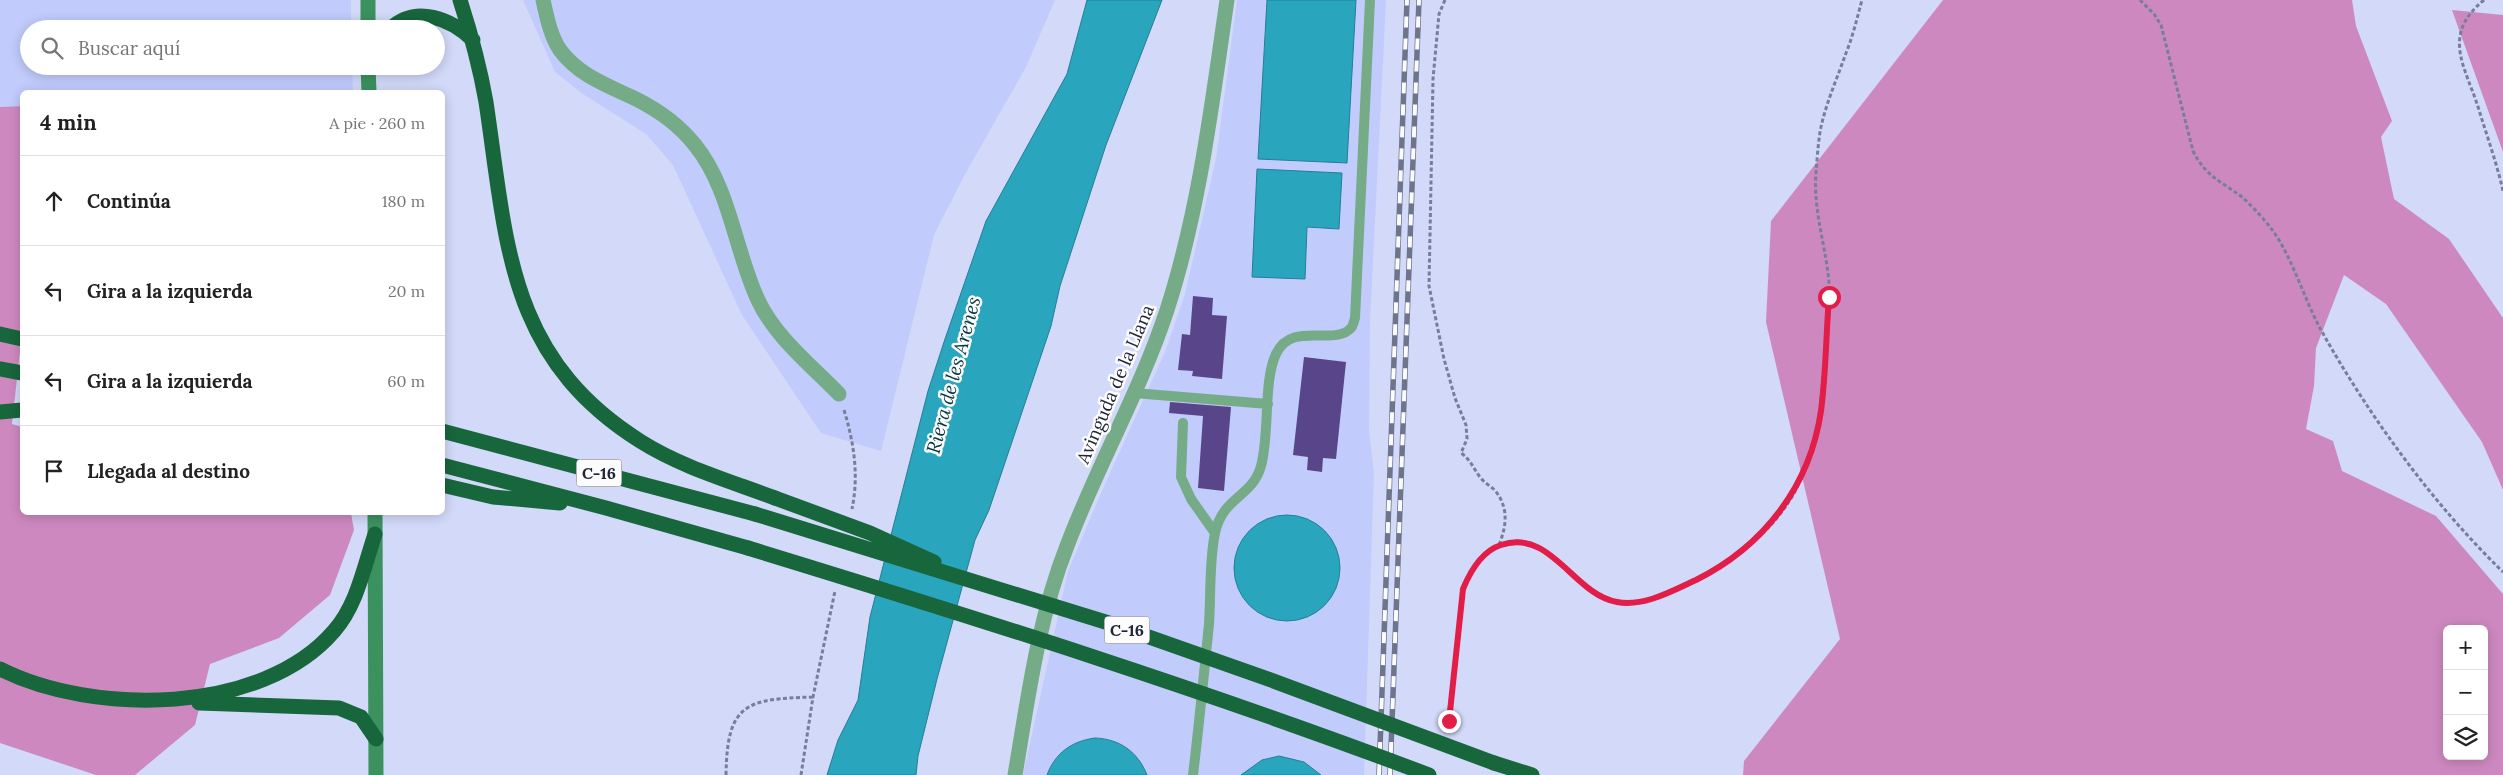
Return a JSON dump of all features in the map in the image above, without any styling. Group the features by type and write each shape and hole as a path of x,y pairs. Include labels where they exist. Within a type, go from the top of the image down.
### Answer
{"highway":[{"path":"460,0 473,40 486,102 504,232 526,311 545,348 578,392 599,411 642,442 708,474 917,552 962,577"},
{"path":"407,20 432,16 442,20"},
{"path":"445,21 473,40"},
{"path":"0,334 20,339"},
{"path":"0,369 20,374"},
{"path":"0,412 20,410"},
{"name":"C-16","path":"445,433 755,514 1112,624 1272,680 1494,763 1532,775"},
{"name":"C-16","path":"445,466 748,548 936,605 1249,708 1429,775"},
{"path":"445,486 493,497 606,508"},
{"path":"150,701 183,698 238,688 277,672 310,653 324,642 344,619 358,588 375,534"},
{"path":"0,669 44,685 79,694 117,700 339,708 361,717 376,739"}],"main road":[{"path":"368,0 368,20"},
{"path":"368,75 369,90"},
{"path":"374,515 376,775"}],"street":[{"path":"543,0 554,38 571,62 593,79 637,100 662,116 684,132 697,147 715,179 758,301 774,326 840,394"},
{"name":"Avinguda de la Llana","path":"1015,775 1035,658 1053,583 1067,545 1154,348 1181,258 1203,158 1227,0"}],"lane":[{"path":"1193,775 1209,624 1215,533 1225,508 1251,488 1257,478 1264,451 1272,367 1276,354 1282,345 1298,336 1342,334 1351,328 1355,318 1370,0"},
{"path":"1134,393 1268,404"},
{"path":"1183,423 1181,477 1191,499 1215,533"}],"path":[{"path":"1445,0 1439,14 1433,79 1429,286 1444,358 1455,398 1466,425 1468,439 1461,453 1470,460 1480,478 1496,491 1504,507 1506,528 1498,545"},
{"path":"1447,730 1463,589 1468,576 1487,552 1498,545 1511,542 1532,544 1552,557 1588,589 1603,599 1630,603 1652,599 1675,590 1726,563 1768,527 1782,511 1801,481 1812,450 1821,411 1829,297 1826,261 1816,199 1818,148 1825,112 1862,0"},
{"path":"2140,0 2154,14 2161,26 2193,151 2199,163 2211,177 2242,198 2272,230 2321,329 2359,392 2435,499 2503,572"},
{"path":"2484,0 2470,12 2460,34 2460,61 2479,109 2503,191"},
{"path":"726,775 730,732 733,722 741,712 760,701 813,697"}],"shaded area":[{"path":"0,0 351,0 351,20 20,20 20,75 352,75 353,90 20,90 20,106 0,107"},
{"path":"523,0 1055,0 1026,67 964,176 934,235 881,451 821,433 742,315 673,165 646,134 583,94 555,72"},
{"path":"1237,0 1386,0 1370,322 1369,431 1374,473 1364,775 1023,775 1068,571 1165,352 1185,294 1216,159"},
{"path":"1943,0 2352,0 2356,26 2392,121 2381,137 2394,199 2449,239 2503,318 2503,490 2482,442 2386,304 2344,275 2316,348 2314,386 2306,429 2333,441 2342,471 2436,516 2503,594 2503,775 1743,775 1744,761 1840,639 1766,322 1771,221"},
{"path":"2452,10 2503,15 2503,152"},
{"path":"20,106 20,351 12,424 20,426 20,515 351,515 354,530 330,595 279,638 210,664 195,725 135,775 96,775 0,743 0,107"}],"water":[{"name":"Riera de les Arenes","path":"1087,0 1162,0 1106,145 1060,286 1051,326 989,510 975,540 937,679 918,756 916,775 827,775 838,740 858,700 870,617 928,391 945,339 986,221 1067,74"},
{"path":"1267,0 1356,0 1347,163 1258,159"},
{"path":"1257,169 1342,173 1339,229 1307,227 1305,279 1252,277"},
{"path":"1287,515 1307,519 1324,531 1336,548 1340,568 1336,588 1324,605 1307,617 1287,621 1267,617 1250,605 1238,588 1234,568 1238,548 1250,531 1267,519"},
{"path":"1095,738 1112,741 1127,748 1139,760 1147,775 1047,775 1050,767 1065,749 1079,742"},
{"path":"1279,756 1304,762 1321,775 1241,775 1262,760"}],"building":[{"path":"1193,296 1213,298 1212,315 1227,316 1222,379 1192,376 1193,371 1178,370 1182,334 1190,335"},
{"path":"1304,357 1346,362 1336,459 1323,458 1322,472 1307,470 1308,457 1293,455"},
{"path":"1170,402 1231,407 1224,491 1198,488 1203,416 1169,413"}],"railway":[{"path":"1379,775 1407,0"},
{"path":"1390,775 1419,0"}],"route":[{"path":"1449,721 1463,589 1468,576 1477,563 1487,552 1498,545 1511,542 1532,544 1543,550 1588,589 1603,599 1618,603 1630,603 1652,599 1702,577 1726,563 1768,527 1782,511 1801,481 1812,450 1821,411 1824,384 1829,297"}]}
